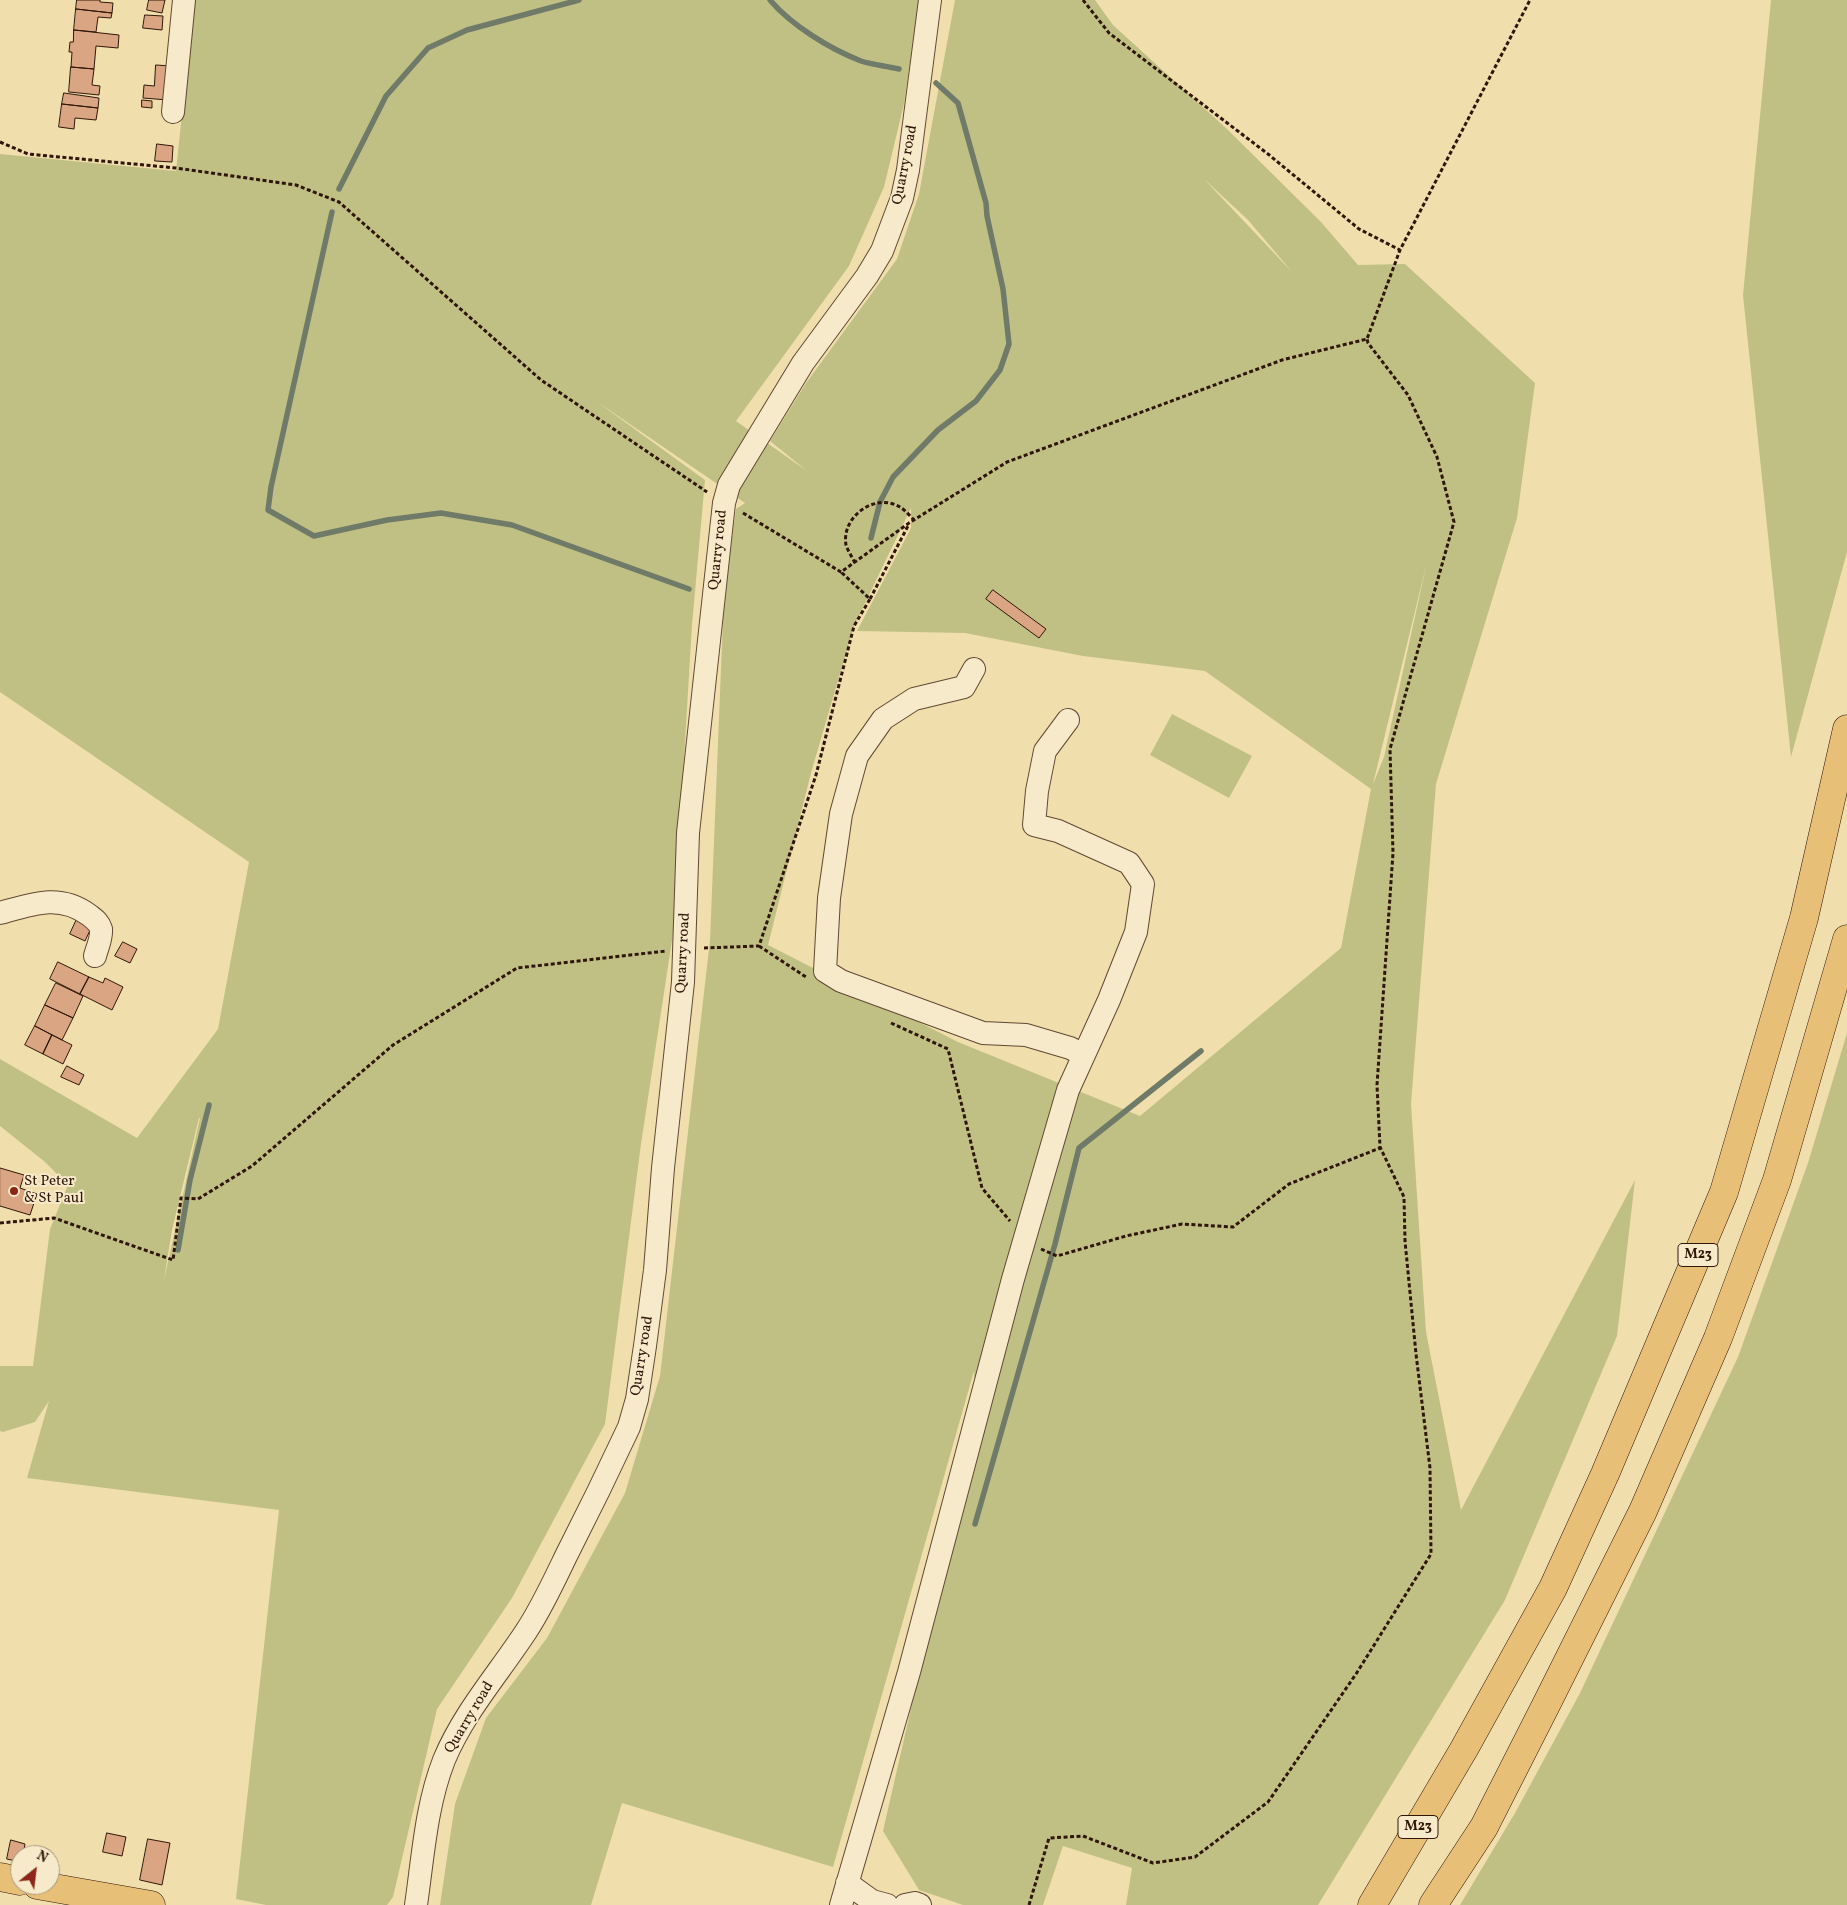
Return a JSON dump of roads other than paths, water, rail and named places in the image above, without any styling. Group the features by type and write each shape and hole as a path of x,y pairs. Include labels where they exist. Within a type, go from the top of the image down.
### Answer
{"main road":[{"name":"M23","path":"1372,1905 1464,1749 1553,1588 1605,1474 1724,1192 1804,918 1847,729"},
{"path":"1433,1905 1484,1827 1538,1723 1642,1510 1714,1347 1778,1180 1847,939"},
{"path":"60,1889 151,1905"}],"street":[{"path":"173,112 184,0"},
{"name":"Quarry road","path":"416,1905 427,1825 444,1761 456,1735 473,1708 528,1629 562,1565 629,1427 645,1346 655,1270 663,1168 683,982 688,833 724,503 729,485 803,363 867,276 885,243 902,198 908,170 930,0"},
{"path":"974,669 964,687 914,699 883,719 856,756 840,824 829,898 825,971 841,981 983,1033 1026,1035 1070,1048 1084,1055"},
{"path":"841,1905 909,1672 1024,1242 1068,1090 1109,1000 1136,932 1143,884 1129,863 1058,831 1034,824 1037,791 1045,751 1068,720"},
{"path":"0,913 49,901 71,904 97,921 101,929 95,956"},
{"path":"847,1883 872,1901 886,1905"},
{"path":"905,1905 920,1905"}],"waterway":[{"path":"339,189 386,96 428,48 467,30 579,0"},
{"path":"770,0 800,27 837,50 870,64 899,69"},
{"path":"871,538 880,502 893,477 938,430 976,401 1000,370 1009,344 1003,289 987,216 986,203 958,103 936,83"},
{"path":"332,212 271,487 268,510 314,536 387,520 441,513 512,525 689,589"},
{"path":"975,1524 1055,1244 1079,1148 1201,1051"},
{"path":"178,1250 190,1180 209,1105"}],"place":[{"name":"St Peter & St Paul","path":"14,1191"}]}
